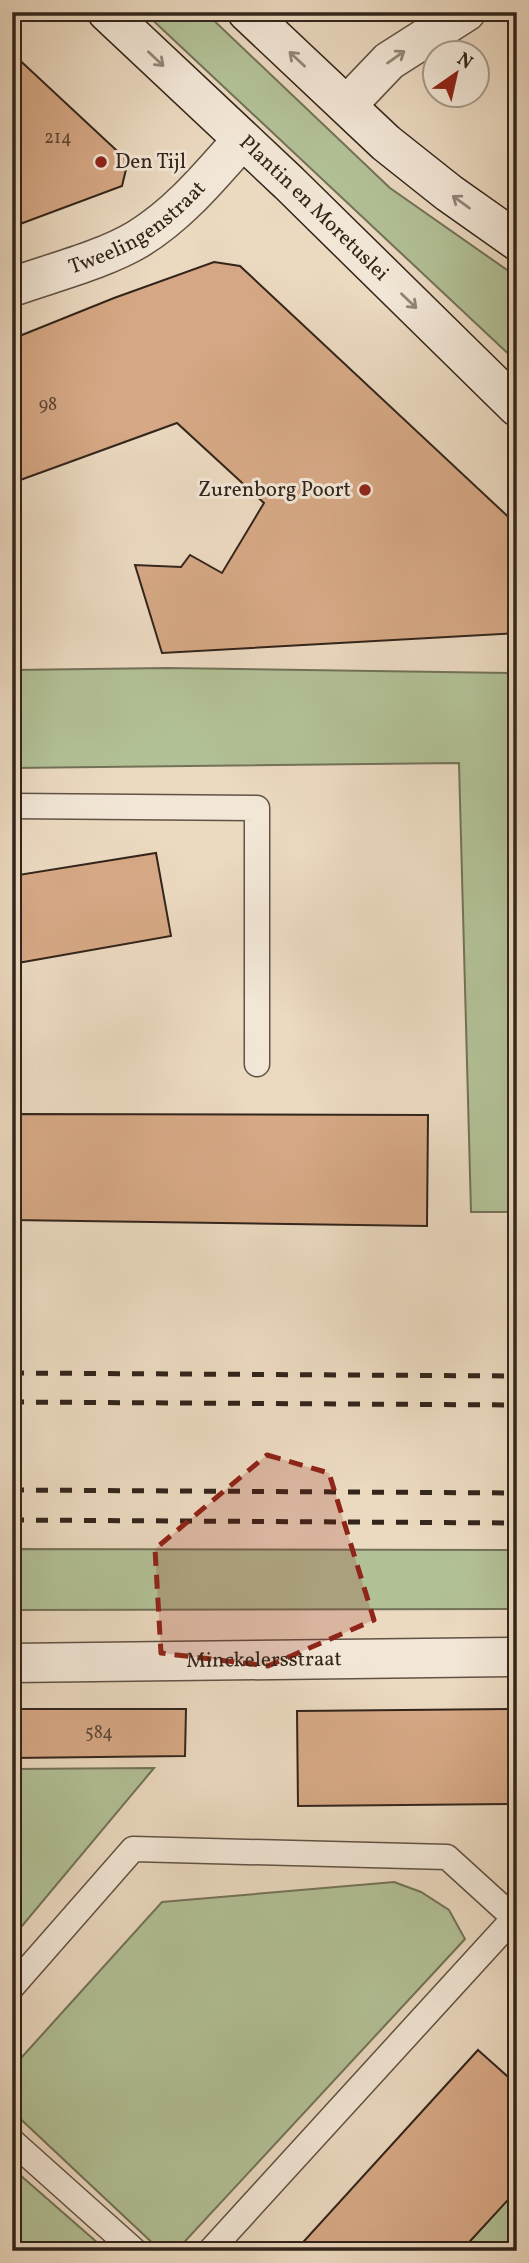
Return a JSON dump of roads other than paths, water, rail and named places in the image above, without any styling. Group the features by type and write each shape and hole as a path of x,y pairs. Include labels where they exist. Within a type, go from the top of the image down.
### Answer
{"street":[{"name":"Plantin en Moretuslei","path":"107,12 289,183 517,407"},
{"path":"247,12 386,143 449,193 517,241"},
{"path":"347,105 389,61 466,12"},
{"name":"Tweelingenstraat","path":"12,287 136,240 169,217 242,140"},
{"name":"Minckelersstraat","path":"12,1662 517,1657"}],"lane":[{"path":"12,806 257,808 257,1064"},
{"path":"12,1987 132,1849 447,1857 514,1918 210,2251"},
{"path":"12,2141 135,2251"}],"railway":[{"path":"12,1373 517,1376"},
{"path":"12,1402 517,1405"},
{"path":"12,1490 517,1493"},
{"path":"12,1520 517,1523"}],"place":[{"name":"Den Tijl","path":"101,162"},
{"name":"Zurenborg Poort","path":"365,490"}]}
